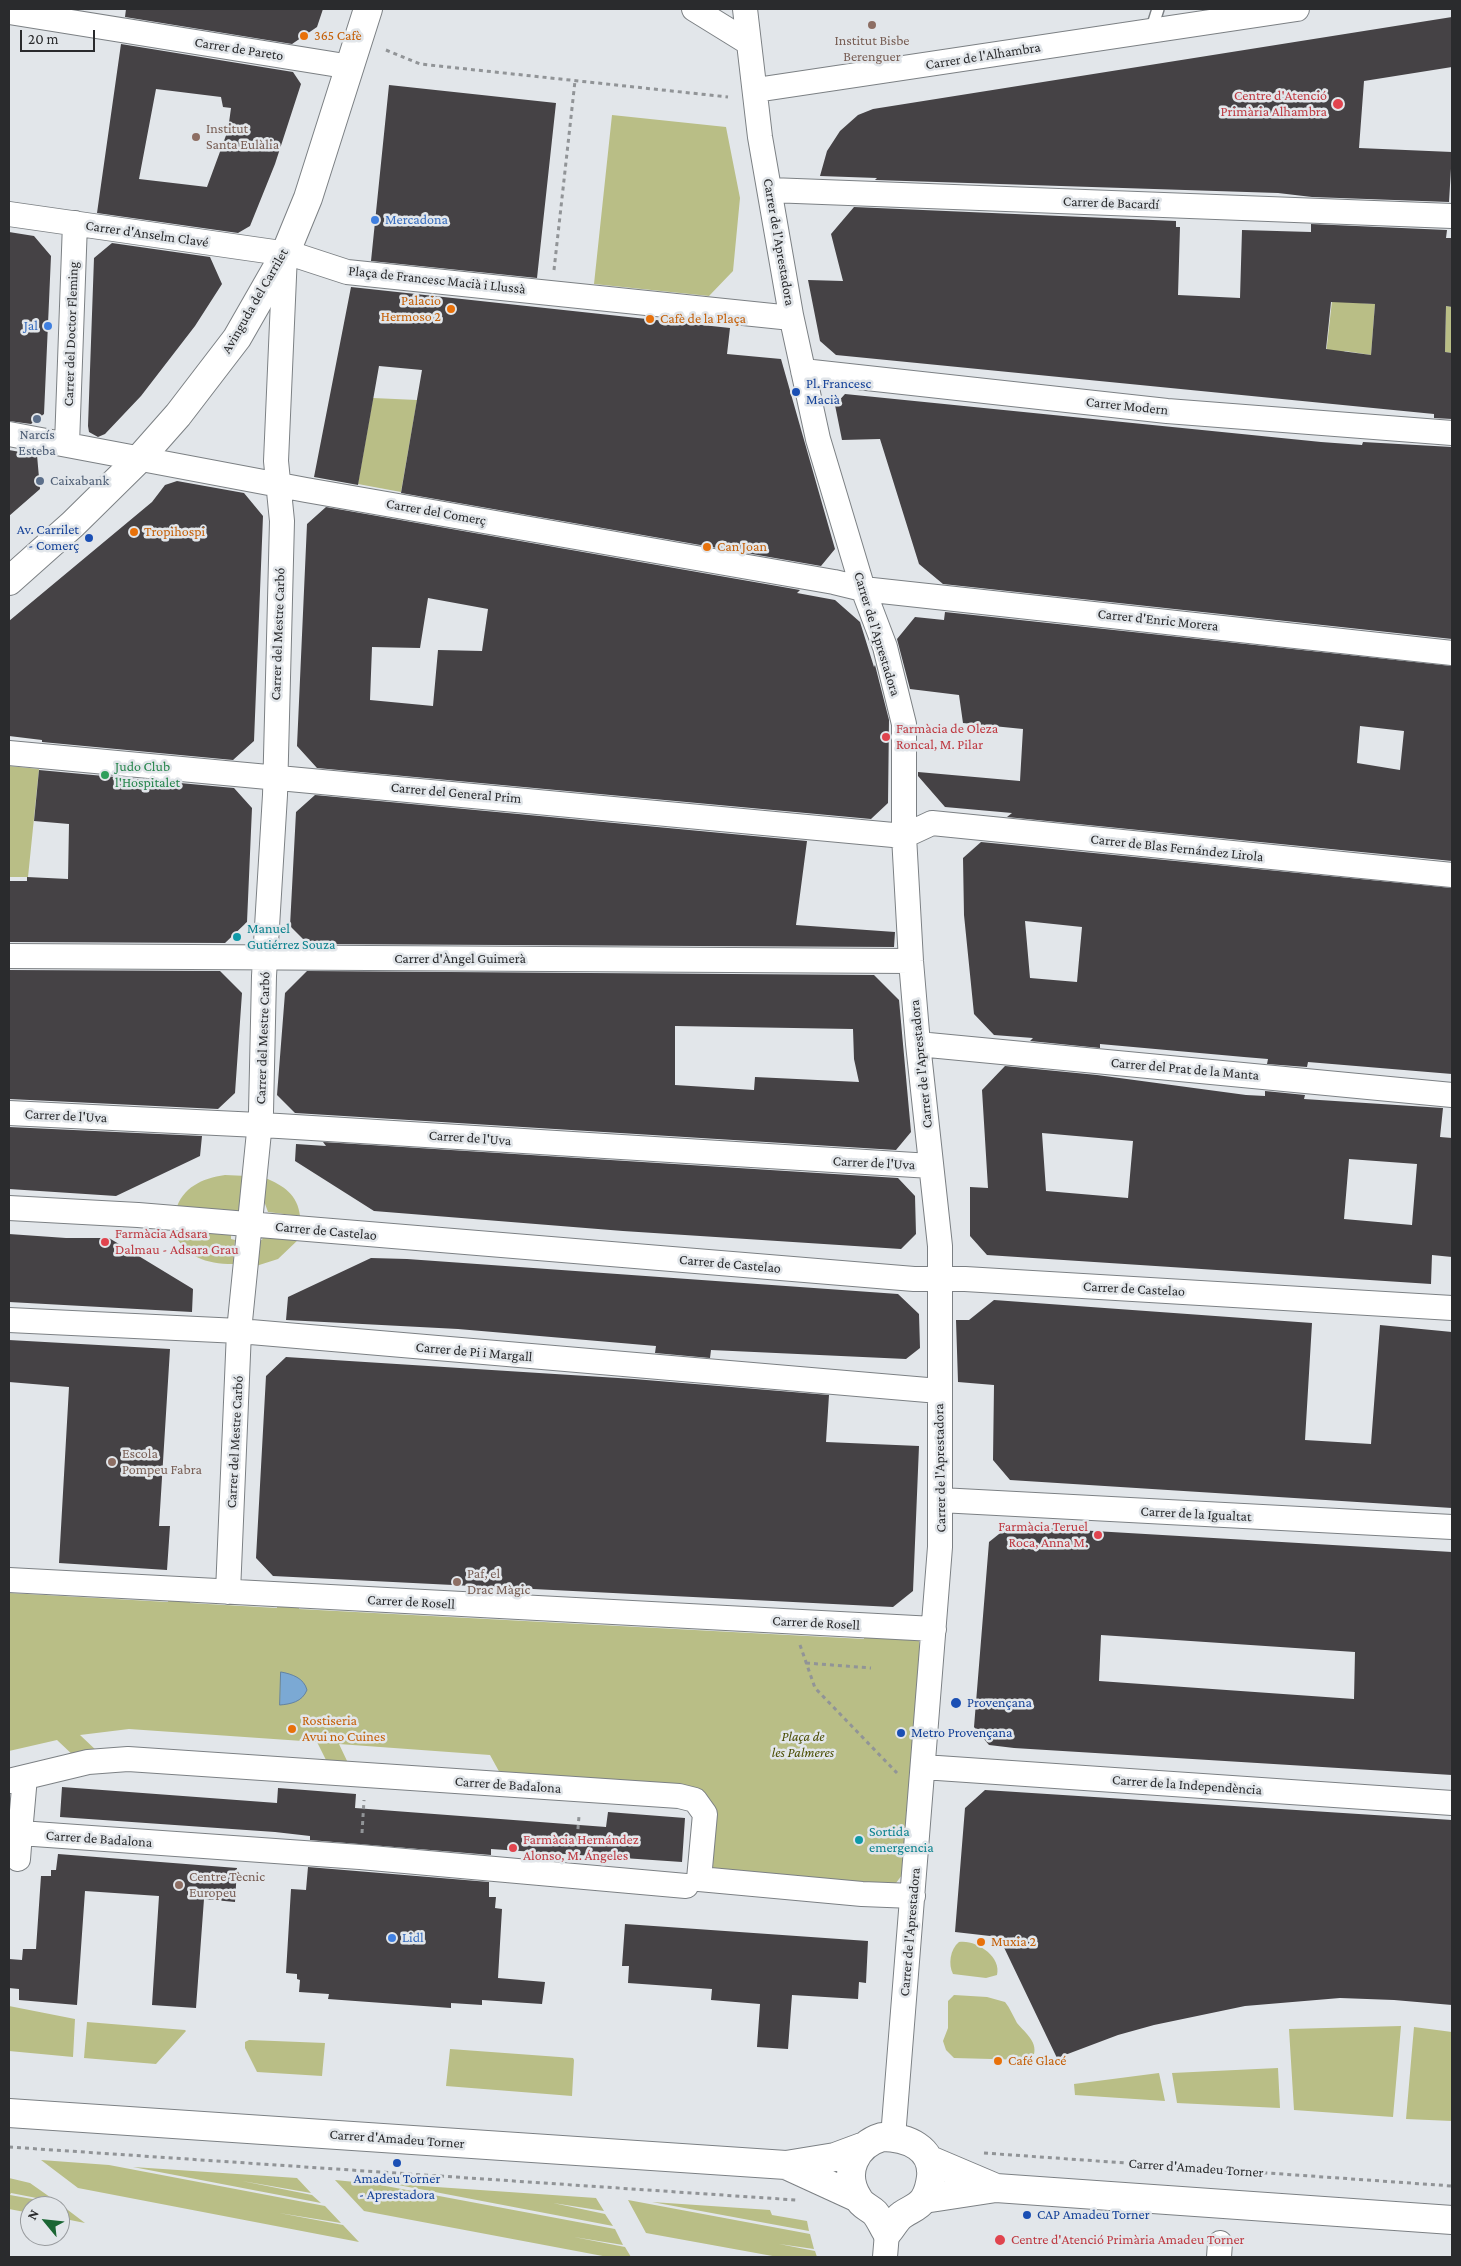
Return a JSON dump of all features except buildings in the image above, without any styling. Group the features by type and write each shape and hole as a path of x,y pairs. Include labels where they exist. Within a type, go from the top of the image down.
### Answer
{"street":[{"name":"Avinguda del Carrilet","path":"9,581 73,524 140,458 178,415 237,338 284,254 308,198 368,9"},
{"path":"694,9 749,43"},
{"name":"Carrer de l'Aprestadora","path":"745,9 760,137 792,315 818,439 863,589 885,647 904,724 904,836 911,961 940,1246 940,1547 893,2137"},
{"name":"Carrer de l'Alhambra","path":"756,90 1154,20 1297,9"},
{"name":"Carrer de Pareto","path":"9,12 351,67"},
{"name":"Carrer de Bacardí","path":"770,190 1452,216"},
{"name":"Carrer d'Anselm Clavé","path":"9,214 284,254"},
{"name":"Carrer del Doctor Fleming","path":"67,444 75,223"},
{"path":"279,484 276,461 284,254"},
{"name":"Plaça de Francesc Macià i Llussà","path":"284,254 295,255 347,272 782,317 792,315"},
{"name":"Carrer Modern","path":"803,371 1167,411 1452,433"},
{"name":"Carrer del Comerç","path":"9,434 279,484 834,582 863,589"},
{"name":"Carrer del Mestre Carbó","path":"228,1592 239,1331 260,1126 275,777 282,521 279,484"},
{"name":"Carrer d'Enric Morera","path":"863,589 1452,653"},
{"name":"Carrer del General Prim","path":"9,753 904,836"},
{"name":"Carrer de Blas Fernández Lirola","path":"904,836 932,823 1452,875"},
{"name":"Carrer d'Àngel Guimerà","path":"9,956 911,961"},
{"name":"Carrer del Prat de la Manta","path":"918,1044 1452,1095"},
{"name":"Carrer de l'Uva","path":"9,1113 931,1166"},
{"name":"Carrer de Castelao","path":"9,1208 249,1225 894,1277 1452,1308"},
{"name":"Carrer de Pi i Margall","path":"9,1320 239,1331 939,1391"},
{"name":"Carrer de la Igualtat","path":"940,1500 1452,1527"},
{"name":"Carrer de Rosell","path":"9,1580 934,1629"},
{"name":"Carrer de Badalona","path":"18,1859 20,1833 17,1779 88,1762 128,1759 679,1796 695,1800 705,1814 699,1879 862,1894 913,1896"},
{"name":"Carrer de la Independència","path":"923,1768 1452,1803"},
{"name":"Carrer de Badalona","path":"20,1833 360,1856 686,1886"},
{"name":"Carrer d'Amadeu Torner","path":"9,2113 786,2165 835,2158 876,2139 893,2137"},
{"path":"893,2137 909,2140 923,2150 930,2160 996,2188"},
{"path":"862,2147 854,2160 851,2175 852,2188 864,2207 874,2213 886,2245"},
{"path":"886,2245 902,2215 915,2209 924,2199 930,2186 930,2160"},
{"name":"Carrer d'Amadeu Torner","path":"786,2165 858,2198"},
{"path":"924,2199 996,2188 1452,2220"}],"path":[{"path":"386,50 420,64 728,97"},
{"path":"552,293 575,81"},
{"path":"800,1644 815,1688 899,1776"},
{"path":"806,1663 871,1668"},
{"path":"360,1856 364,1800"},
{"path":"576,1854 580,1816"},
{"path":"9,2147 801,2200"},
{"name":"Carrer d'Amadeu Torner","path":"979,2153 1452,2186"}],"green space":[{"path":"612,115 726,127 740,198 733,271 709,296 594,284"},
{"path":"1332,301 1375,304 1371,355 1345,351 1325,363"},
{"path":"1446,306 1452,307 1452,353 1445,352"},
{"path":"373,398 417,400 401,492 358,484"},
{"path":"9,766 39,769 28,877 9,877"},
{"path":"217,1176 247,1176 240,1211 176,1210 183,1196 194,1185"},
{"path":"265,1178 278,1184 293,1197 300,1216 268,1212 264,1201"},
{"path":"173,1231 231,1235 231,1239 235,1240 233,1264 214,1263 197,1257 184,1247"},
{"path":"263,1237 299,1239 278,1259 256,1266 258,1240 262,1240"},
{"name":"Plaça de les Palmeres","path":"9,1593 168,1602 169,1595 190,1597 190,1603 277,1608 277,1601 299,1602 299,1609 864,1639 864,1631 915,1637 919,1641 920,1650 902,1875 896,1883 889,1884 713,1870 714,1811 501,1775 490,1755 339,1744 348,1763 327,1762 317,1742 129,1729 80,1735 98,1752 75,1757 57,1740 9,1751"},
{"path":"959,1942 972,1943 986,1950 995,1961 997,1975 986,1978 953,1974 951,1970 951,1957"},
{"path":"954,1995 987,1997 1005,2002 1017,2023 1033,2043 1033,2058 1028,2060 954,2058 946,2050 943,2041 948,2028 948,2001"},
{"path":"9,2006 75,2019 73,2057 9,2051"},
{"path":"87,2022 186,2031 156,2064 84,2058"},
{"path":"1401,2026 1393,2117 1294,2110 1289,2029"},
{"path":"1414,2027 1452,2032 1452,2121 1406,2119"},
{"path":"249,2040 325,2043 322,2076 257,2072 245,2048 245,2042"},
{"path":"450,2049 573,2058 572,2096 446,2086"},
{"path":"1278,2068 1280,2108 1177,2103 1172,2073"},
{"path":"1159,2073 1165,2101 1075,2095 1074,2084"},
{"path":"41,2160 109,2165 325,2206 341,2223 279,2213 343,2225 359,2242 78,2188"},
{"path":"133,2167 297,2178 311,2193 242,2181 312,2195 321,2203"},
{"path":"9,2178 30,2183 48,2196 26,2196 11,2193 10,2195 20,2197 20,2211 9,2209"},
{"path":"335,2180 375,2184 615,2229 623,2245 574,2237 625,2247 631,2257 608,2257 364,2211"},
{"path":"393,2184 596,2198 604,2211 553,2203 605,2214 613,2226"},
{"path":"628,2200 810,2234 814,2249 779,2244 815,2251 817,2257 778,2257 646,2233"},
{"path":"652,2202 770,2210 772,2215 807,2221 809,2231"},
{"path":"70,2212 85,2223 70,2220"}],"water":[{"path":"281,1672 293,1675 303,1682 307,1690 299,1700 280,1705"}],"place":[{"name":"Institut Bisbe Berenguer","path":"872,25"},
{"name":"365 Cafè","path":"304,36"},
{"name":"Centre d'Atenció Primària Alhambra","path":"1338,104"},
{"name":"Institut Santa Eulàlia","path":"196,137"},
{"name":"Mercadona","path":"375,220"},
{"name":"Palacio Hermoso 2","path":"451,309"},
{"name":"Cafè de la Plaça","path":"650,319"},
{"name":"Jal","path":"48,326"},
{"name":"Pl. Francesc Macià","path":"796,392"},
{"name":"Narcís Esteba","path":"37,419"},
{"name":"Caixabank","path":"40,481"},
{"name":"Tropihospi","path":"134,532"},
{"name":"Av. Carrilet - Comerç","path":"89,538"},
{"name":"Can Joan","path":"707,547"},
{"name":"Farmàcia de Oleza Roncal, M. Pilar","path":"886,737"},
{"name":"Judo Club l'Hospitalet","path":"105,775"},
{"name":"Manuel Gutiérrez Souza","path":"237,937"},
{"name":"Farmàcia Adsara Dalmau - Adsara Grau","path":"105,1242"},
{"name":"Escola Pompeu Fabra","path":"112,1462"},
{"name":"Farmàcia Teruel Roca, Anna M.","path":"1098,1535"},
{"name":"Paf, el Drac Màgic","path":"457,1582"},
{"name":"Provençana","path":"956,1703"},
{"name":"Rostiseria Avui no Cuines","path":"292,1729"},
{"name":"Metro Provençana","path":"901,1733"},
{"name":"Sortida emergencia","path":"859,1840"},
{"name":"Farmàcia Hernández Alonso, M. Ángeles","path":"513,1848"},
{"name":"Centre Tècnic Europeu","path":"179,1885"},
{"name":"Lidl","path":"392,1938"},
{"name":"Muxia 2","path":"981,1942"},
{"name":"Café Glacé","path":"998,2061"},
{"name":"Amadeu Torner - Aprestadora","path":"397,2163"},
{"name":"CAP Amadeu Torner","path":"1027,2215"},
{"name":"Centre d'Atenció Primària Amadeu Torner","path":"1000,2240"}]}
